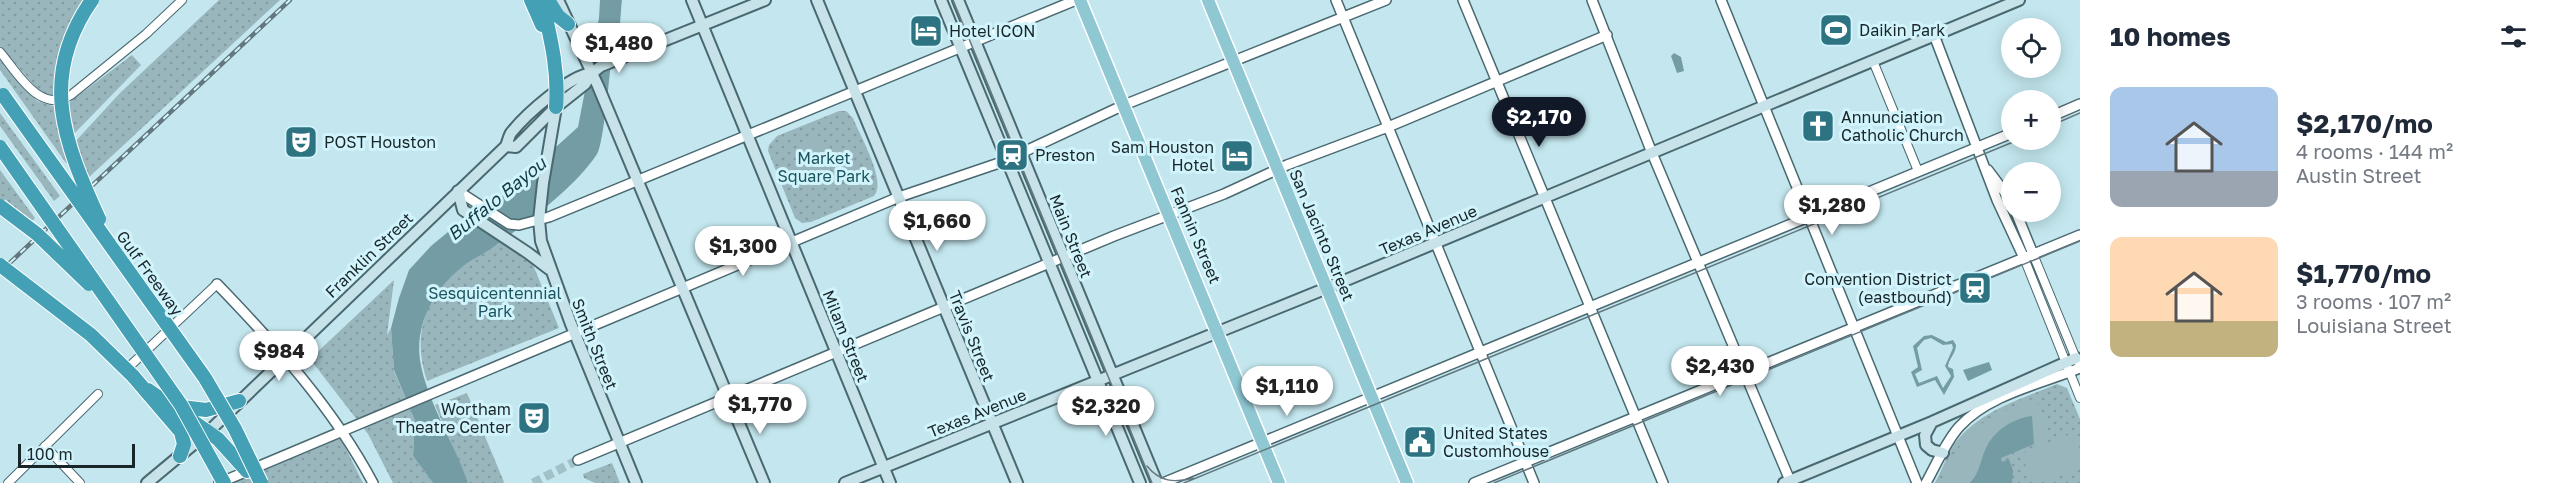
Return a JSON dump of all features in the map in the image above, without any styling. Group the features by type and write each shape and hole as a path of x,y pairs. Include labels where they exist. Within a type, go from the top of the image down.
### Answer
{"highway":[{"path":"92,0 78,25 68,50 63,73 62,112 72,158 112,249"},
{"path":"531,0 549,42 557,75 556,108"},
{"path":"549,42 550,5"},
{"path":"550,5 568,24"},
{"name":"Gulf Freeway","path":"0,91 205,378 235,429 261,483"},
{"path":"0,147 181,405 224,483"},
{"path":"0,206 63,258 115,312"},
{"path":"0,265 74,321 132,370 181,432 184,444 180,456"},
{"path":"148,390 218,439 248,471"},
{"path":"159,399 189,409 206,410 239,401"}],"main road":[{"name":"Milam Street","path":"692,0 890,483"},
{"name":"Franklin Street","path":"507,146 516,147 603,65 765,0"},
{"name":"Travis Street","path":"818,0 1017,483"},
{"name":"Main Street","path":"941,0 1140,483"},
{"name":"Main Street","path":"958,0 1157,483"},
{"name":"Fannin Street","path":"1078,0 1170,215 1279,483"},
{"name":"San Jacinto Street","path":"1208,0 1407,483"},
{"name":"Texas Avenue","path":"845,483 1327,288 2019,0"},
{"path":"568,24 592,73 638,180 764,483"},
{"name":"Franklin Street","path":"147,483 207,433 507,146 510,134 538,108 557,91 581,75 592,73"},
{"name":"Smith Street","path":"556,108 539,220 541,241 549,270 636,483"},
{"path":"458,191 464,211 528,253 549,270"},
{"path":"1789,482 1897,434 2079,365"},
{"path":"1932,422 1924,441 1929,448 1943,453"}],"street":[{"path":"0,52 39,96 51,102 60,101 71,95 138,41 182,0"},
{"path":"458,191 509,224 519,225 539,220 1078,0"},
{"path":"1336,0 1534,483"},
{"path":"218,483 899,197 1007,160 1124,105 1386,0"},
{"path":"1463,0 1663,483"},
{"path":"1592,0 1652,153 1789,482"},
{"path":"1720,0 1917,483"},
{"path":"578,460 729,399 1276,169 1388,127 1607,35"},
{"path":"1934,35 1997,200 2028,256 2079,365"},
{"path":"1873,61 1918,171"},
{"path":"2061,112 2080,104"},
{"path":"1163,483 2001,137"},
{"path":"1987,169 2001,187"},
{"path":"2019,222 2028,256 2067,368 2080,398"},
{"path":"1474,483 2080,235"},
{"path":"132,370 217,284 286,356 341,430 373,483"},
{"path":"8,483 98,394"},
{"path":"1926,483 1952,436 1964,422 1991,399"},
{"path":"45,446 80,483"}],"green space":[{"path":"0,0 86,0 55,96 40,92 0,46"},
{"path":"219,0 280,0 87,179 73,144 120,93"},
{"path":"132,55 141,65 71,137 66,105"},
{"path":"0,60 37,101 56,107 69,162 66,163 0,70"},
{"name":"Market Square Park","path":"839,111 846,111 853,118 875,169 877,189 874,196 811,222 802,223 795,218 768,151 769,145 777,136"},
{"path":"0,113 60,196 54,201 0,126"},
{"path":"817,136 823,150 805,158 800,147 807,144 805,141"},
{"path":"0,170 35,218 30,223 0,200"},
{"name":"Sesquicentennial Park","path":"503,239 531,260 559,328 427,381 423,365 421,334 430,305 448,279 460,268"},
{"path":"394,280 387,335 391,328 394,371 415,421 413,456 433,483 393,483 368,434 310,359"},
{"path":"2057,384 2067,388 2080,419 2080,483 1935,483 1951,449 1972,425 1998,409"},
{"path":"467,393 503,483 468,483 435,405"},
{"path":"2035,398 2051,438 2034,444 2034,426 1986,449 1980,468 1970,483 1940,483 1958,449 1977,428 2000,413"},
{"path":"2073,433 2080,449 2080,467 2040,483 2033,483 2021,454"},
{"path":"339,435 363,483 225,483"},
{"path":"612,463 620,483 595,483 584,478 583,474"}],"shaded area":[{"path":"600,0 622,0 619,28 613,42 605,119 597,154 576,180 549,205 451,277 442,286 428,309 419,347 423,375 468,483 433,483 413,456 415,421 394,370 391,328 399,298 409,270 431,246 454,227 516,187 535,166 578,127 599,18"},
{"path":"1674,53 1681,57 1684,71 1677,73 1671,56"},
{"path":"1932,335 1946,342 1953,340 1956,345 1948,367 1953,369 1954,377 1944,395 1935,380 1917,387 1911,372 1918,367 1913,346 1924,336","holes":["1931,338 1943,345 1952,344 1953,348 1945,366 1951,376 1943,388 1937,376 1919,383 1915,374 1922,370 1917,348 1924,340"]},
{"path":"1989,362 1992,370 1968,381 1963,370"},
{"path":"2032,416 2034,444 2001,458 2002,462 2009,459 2013,471 2012,483 1970,483 1994,436 2018,419"}],"tunnel":[{"path":"533,483 578,460"}],"tram line":[{"path":"953,0 1152,483"},
{"path":"2061,121 2080,113"},
{"path":"1184,483 2001,147"},
{"path":"1494,483 2080,241"},
{"path":"1147,466 1157,475 1168,480 1193,478"}],"railway":[{"path":"0,272 290,0"}],"place":[{"name":"Daikin Park","path":"1836,30"},
{"name":"Hotel ICON","path":"926,31"},
{"name":"Annunciation Catholic Church","path":"1818,126"},
{"name":"POST Houston","path":"301,142"},
{"name":"Preston","path":"1012,155"},
{"name":"Sam Houston Hotel","path":"1237,156"},
{"name":"Convention District (eastbound)","path":"1975,288"},
{"name":"Wortham Theatre Center","path":"534,418"},
{"name":"United States Customhouse","path":"1420,442"}],"water label":[{"name":"Buffalo Bayou","path":"497,199"}]}
